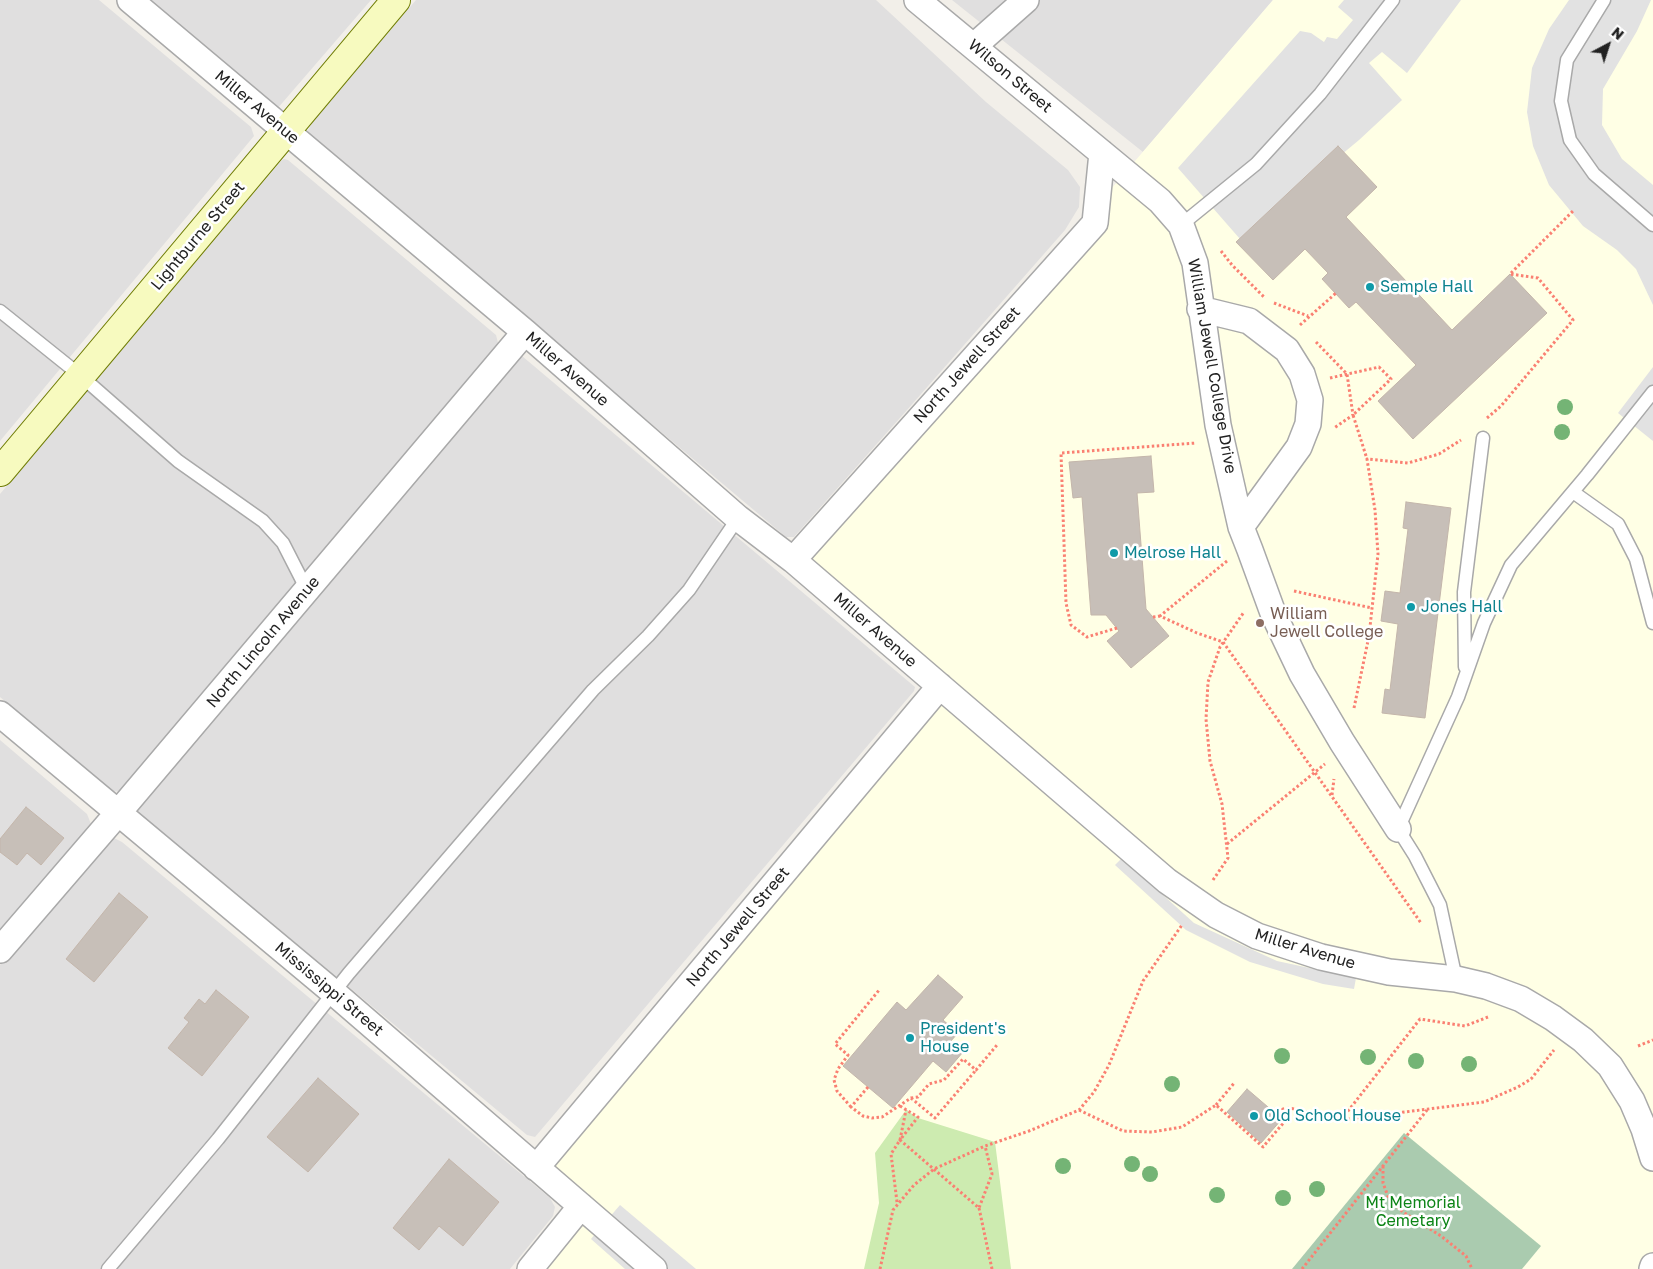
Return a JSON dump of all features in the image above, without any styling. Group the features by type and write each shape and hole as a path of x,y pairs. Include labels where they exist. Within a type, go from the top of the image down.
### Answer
{"main road":[{"name":"Lightburne Street","path":"0,472 396,0"}],"street":[{"name":"Miller Avenue","path":"130,0 525,332 738,518 793,560 1167,881 1216,916 1257,936 1321,957 1389,972 1456,979 1486,986 1521,1000 1553,1018 1583,1040 1610,1066 1632,1101 1644,1128 1653,1158"},
{"name":"Wilson Street","path":"917,0 1102,153"},
{"path":"974,46 1026,0"},
{"name":"William Jewell College Drive","path":"1102,153 1160,201 1181,225 1195,263 1200,309 1218,425 1241,526 1273,613 1302,674 1342,742 1398,829"},
{"name":"North Jewell Street","path":"793,560 1095,223 1102,153"},
{"path":"1200,309 1249,321 1286,350 1302,374 1310,400 1308,424 1300,447 1241,526"},
{"name":"North Lincoln Avenue","path":"0,950 525,332"},
{"name":"North Jewell Street","path":"536,1168 940,686"},
{"name":"Mississippi Street","path":"0,714 333,992 654,1269"},
{"path":"530,1269 581,1206"}],"lane":[{"path":"1181,225 1256,164 1320,94 1393,0"},
{"path":"1604,0 1567,60 1561,101 1570,140 1594,174 1653,225"},
{"path":"0,311 81,376 178,461 263,521 282,543 307,590"},
{"path":"1398,829 1458,698 1484,622 1511,565 1573,492 1653,392"},
{"path":"1465,677 1464,592 1483,438"},
{"path":"1573,492 1618,524 1636,559 1653,622"},
{"path":"108,1269 218,1139 333,992 593,690 648,636 689,590 738,518"},
{"name":"William Jewell College Drive","path":"1398,829 1415,856 1440,905 1456,979"}],"path":[{"path":"1484,421 1501,406 1573,320 1538,278 1510,274 1573,212"},
{"path":"1221,250 1232,265 1268,301 1308,316"},
{"path":"1305,383 1379,368 1391,379 1353,415 1368,459 1375,510 1378,554 1369,636 1352,715"},
{"path":"1368,459 1408,462 1439,454 1466,437"},
{"path":"1117,628 1087,636 1071,626 1066,603 1061,453 1197,442"},
{"path":"1153,617 1160,616 1231,558"},
{"path":"880,1269 893,1210 897,1202 934,1169 985,1146 1029,1131 1079,1110 1094,1092 1109,1065 1143,981 1228,858 1222,804 1210,761 1206,719 1208,682 1224,642 1263,584 1372,608"},
{"path":"1160,616 1196,633 1224,642 1427,931"},
{"path":"1227,844 1330,760"},
{"path":"880,989 835,1044 848,1055 838,1069 834,1080 837,1091 851,1106 863,1116 872,1118 882,1117 901,1103 918,1097 928,1084 944,1080 963,1059 976,1070"},
{"path":"1341,1120 1420,1019 1465,1026 1488,1017"},
{"path":"1638,1046 1653,1040"},
{"path":"911,1098 934,1118 997,1045"},
{"path":"1216,1105 1263,1147 1285,1121 1279,1114 1284,1109 1290,1108 1341,1120 1484,1102 1518,1088 1530,1079 1558,1045"},
{"path":"1079,1110 1123,1131 1152,1132 1182,1128 1216,1105 1236,1082"},
{"path":"851,1106 868,1087"},
{"path":"897,1202 891,1154 918,1118 906,1110 901,1103"},
{"path":"1302,1269 1427,1109"},
{"path":"900,1140 906,1110"},
{"path":"900,1140 979,1208"},
{"path":"985,1146 992,1174 979,1208 992,1269"},
{"path":"1384,1165 1383,1182 1389,1199 1403,1212 1441,1236 1466,1256 1472,1269"}],"shaded area":[{"path":"0,0 99,0 251,127 254,136 0,441"},
{"path":"142,0 371,0 277,109"},
{"path":"416,0 876,0 986,102 1068,170 1080,187 1079,207 1065,230 907,410 794,537 786,537 310,137 307,132 312,123"},
{"path":"952,0 1273,0 1143,152"},
{"name":"William Jewell College","path":"1273,0 1653,0 1653,1269 530,1269 581,1206 536,1168 940,686 793,560"},
{"path":"1344,0 1461,0 1407,73 1382,52 1369,63 1402,100 1359,140 1240,239 1178,168 1300,31 1311,33 1324,42 1327,37 1337,39 1353,20 1338,7"},
{"path":"1569,0 1651,0 1637,31 1603,89 1602,125 1622,159 1653,185 1653,305 1636,269 1617,250 1583,226 1549,185 1533,146 1527,112 1532,68 1549,29"},
{"path":"284,159 288,160 496,335 498,343 495,350 121,792 112,791 0,697 0,494"},
{"path":"516,354 522,356 915,687 914,691 535,1137 527,1135 138,812 136,807"},
{"path":"1653,367 1653,441 1618,413"},
{"path":"0,740 87,814 91,824 86,834 0,936"},
{"path":"112,837 122,842 550,1198 555,1207 553,1216 510,1269 0,1269 0,965 107,839"},
{"path":"1122,858 1194,923 1277,961 1356,978 1354,989 1323,984 1250,962 1186,930 1115,865"},
{"path":"620,1205 696,1269 625,1269 591,1239"}],"green space":[{"path":"906,1110 918,1118 995,1142 1011,1269 864,1269 879,1203 875,1153"},
{"name":"Mt Memorial Cemetary","path":"1404,1133 1541,1246 1522,1269 1292,1269"}],"building":[{"name":"Semple Hall","path":"1338,146 1377,187 1346,217 1452,330 1510,274 1547,313 1413,439 1378,401 1416,365 1356,302 1349,308 1322,279 1328,273 1305,249 1273,280 1236,242"},
{"name":"Melrose Hall","path":"1151,456 1154,492 1137,493 1146,609 1169,636 1131,668 1107,641 1119,631 1106,615 1091,615 1082,497 1073,498 1069,462"},
{"name":"Jones Hall","path":"1406,502 1451,508 1425,718 1382,713 1385,689 1390,690 1398,624 1381,621 1385,591 1400,593 1408,529 1403,528"},
{"path":"26,807 64,838 41,865 27,853 17,865 0,852 0,839"},
{"path":"119,893 148,917 94,982 66,959"},
{"name":"President's House","path":"938,975 963,997 943,1020 958,1033 950,1042 963,1052 946,1072 933,1061 893,1108 843,1066 897,1002 906,1010"},
{"path":"216,990 249,1017 202,1076 168,1048 189,1022 184,1018 199,999 205,1004"},
{"path":"318,1078 359,1114 308,1172 267,1137"},
{"name":"Old School House","path":"1247,1089 1282,1119 1261,1143 1227,1112"},
{"path":"449,1159 499,1202 463,1246 439,1226 419,1250 393,1228"}],"place":[{"name":"Semple Hall","path":"1370,287"},
{"name":"Melrose Hall","path":"1114,553"},
{"name":"Jones Hall","path":"1411,607"},
{"name":"William Jewell College","path":"1260,623"},
{"name":"President's House","path":"910,1038"},
{"name":"Old School House","path":"1254,1116"}]}
